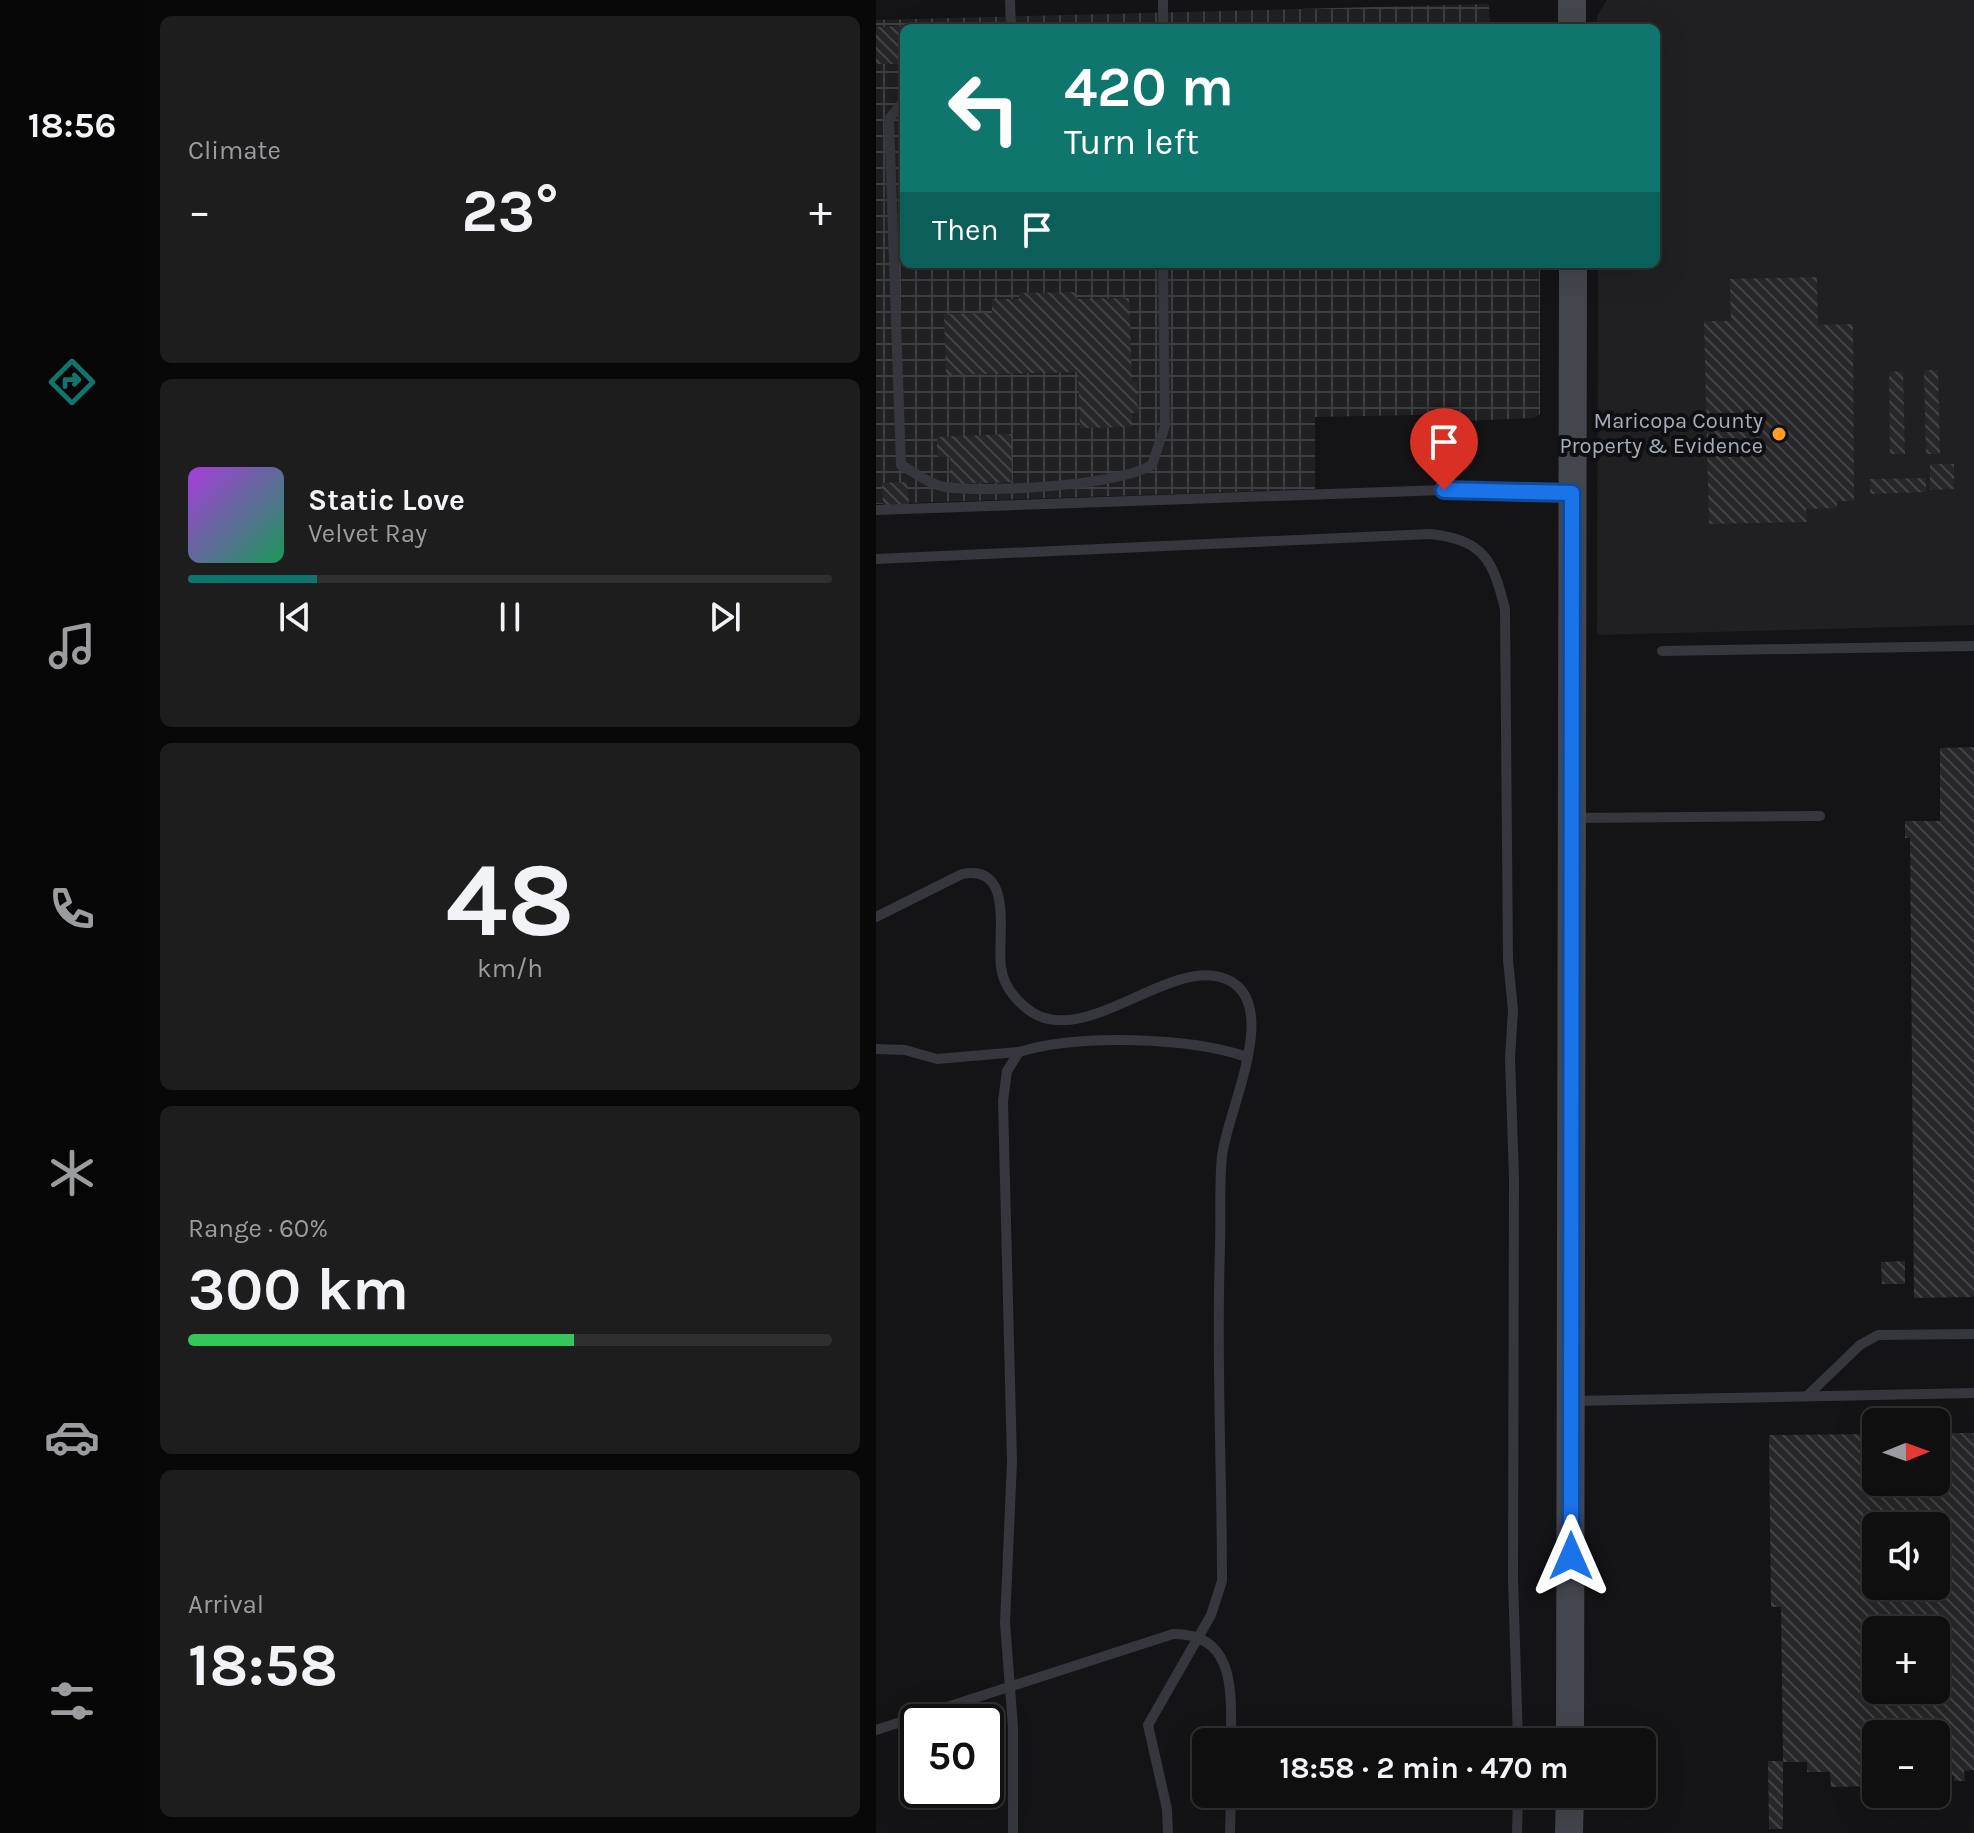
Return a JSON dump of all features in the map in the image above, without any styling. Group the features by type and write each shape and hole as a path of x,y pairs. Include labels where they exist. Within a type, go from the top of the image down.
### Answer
{"main road":[{"path":"1572,0 1572,24"},
{"path":"1570,1728 1573,268"},
{"path":"1569,1833 1570,1808"}],"lane":[{"path":"1010,0 1011,24"},
{"path":"1163,0 1163,24"},
{"path":"900,106 889,119 901,465 942,487 1023,487 1134,475 1152,465 1165,426 1163,268"},
{"path":"876,510 1444,490 1572,493"},
{"path":"876,559 1072,553 1430,534 1458,537 1480,549 1497,576 1505,609 1508,960 1513,1010 1513,1579 1518,1728"},
{"path":"1662,651 1974,646"},
{"path":"1571,818 1820,816"},
{"path":"876,917 962,874 977,871 990,877 1000,896 1001,969 1012,996 1032,1014 1061,1019 1096,1014 1190,977 1217,975 1238,984 1250,1000 1254,1025 1222,1156 1216,1318 1222,1581 1211,1615 1148,1725 1167,1809 1168,1833"},
{"path":"876,1049 905,1050 937,1059 1126,1040 1219,1048 1247,1057"},
{"path":"1013,1833 1010,1686 1005,1623 1012,1461 1003,1101 1007,1071 1019,1052"},
{"path":"1807,1396 1860,1345 1878,1335 1974,1334"},
{"path":"1572,1401 1974,1393"},
{"path":"876,1730 1173,1634 1197,1637 1212,1644 1223,1660 1231,1693 1231,1728"},
{"path":"1230,1833 1231,1808"},
{"path":"1517,1833 1518,1808"}],"shaded area":[{"path":"1607,0 1974,0 1974,625 1597,635 1598,268 1660,268 1660,24 1597,24 1597,16"},
{"path":"1489,4 1490,24 900,24 900,268 1540,268 1540,414 1534,418 1465,421 1462,414 1315,417 1315,489 876,504 876,20"}],"building":[{"path":"900,26 900,64 876,64 876,27"},
{"name":"Maricopa County Property & Evidence","path":"1817,277 1818,325 1853,324 1854,501 1837,501 1837,508 1806,509 1807,522 1709,524 1704,321 1731,321 1730,279"},
{"path":"1076,292 1076,299 1129,298 1132,382 1137,382 1138,413 1132,413 1132,427 1080,428 1078,372 946,375 944,314 992,313 992,299 1019,299 1019,293"},
{"path":"1924,370 1938,370 1940,454 1926,454"},
{"path":"1903,371 1905,454 1890,454 1889,372"},
{"path":"1011,434 1012,482 951,484 950,457 937,457 937,437"},
{"path":"1930,464 1954,464 1954,489 1930,490"},
{"path":"1926,478 1926,492 1870,494 1870,479"},
{"path":"907,482 909,504 883,506 882,483"},
{"path":"1974,747 1974,1297 1914,1298 1910,838 1905,838 1905,821 1940,821 1940,748"},
{"path":"1905,1261 1905,1284 1882,1284 1881,1262"},
{"path":"1950,1433 1974,1433 1974,1770 1964,1771 1965,1781 1954,1781 1954,1776 1950,1776 1950,1720 1862,1720 1862,1786 1831,1787 1830,1772 1807,1772 1807,1762 1783,1762 1781,1607 1771,1607 1769,1435 1862,1434 1862,1496 1950,1496"},
{"path":"1768,1761 1783,1761 1783,1829 1769,1829"}],"place":[{"name":"Maricopa County Property & Evidence","path":"1779,434"}],"route":[{"path":"1444,490 1572,493 1571,1556"}]}
